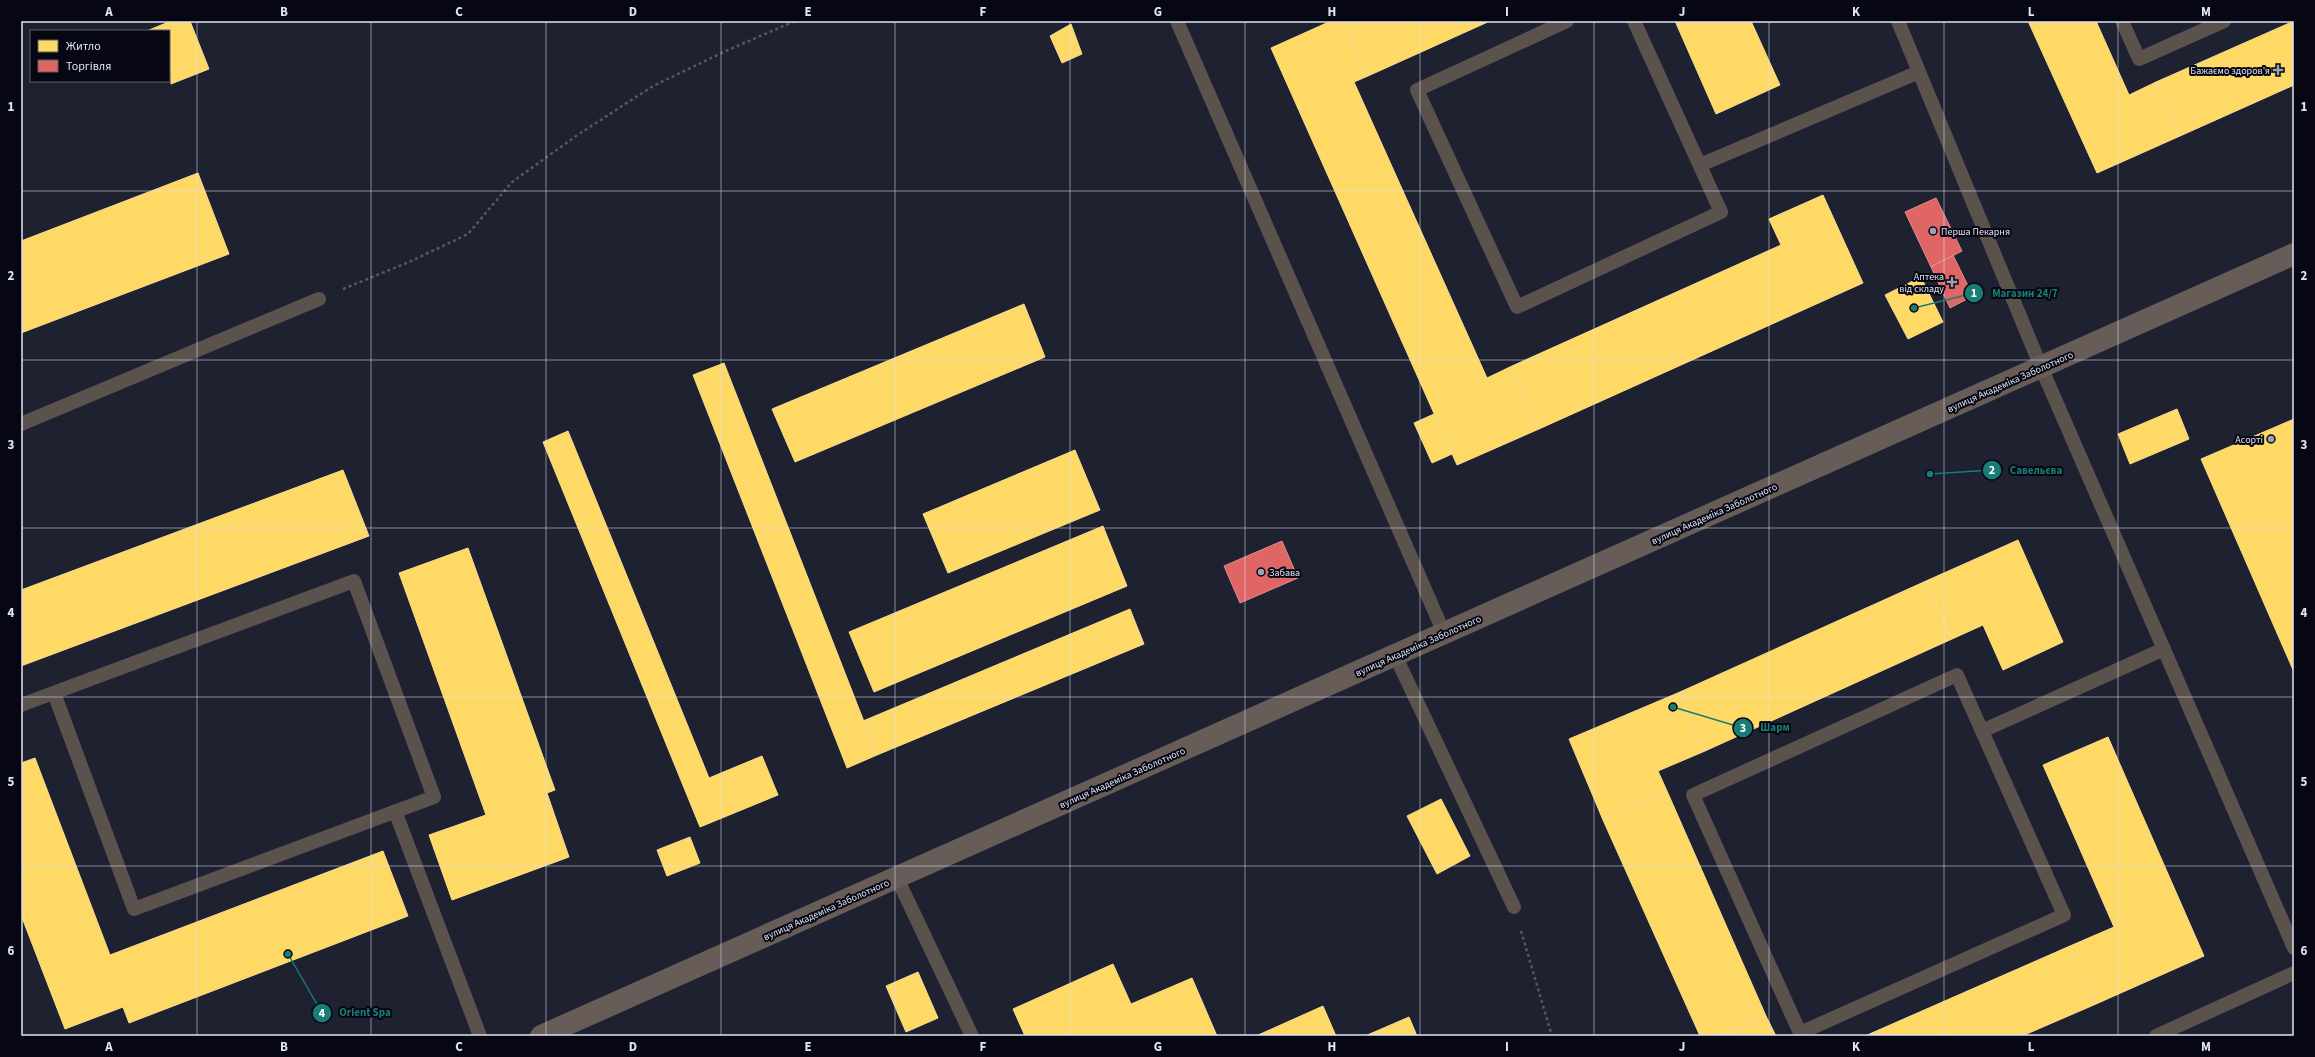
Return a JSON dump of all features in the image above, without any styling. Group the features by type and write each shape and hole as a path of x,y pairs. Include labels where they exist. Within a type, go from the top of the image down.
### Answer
{"main road":[{"name":"вулиця Академіка Заболотного","path":"542,1036 2294,254"}],"lane":[{"path":"1177,21 1444,633"},
{"path":"1567,21 1417,90 1516,307 1721,212 1634,21"},
{"path":"1898,21 2041,367 2294,948"},
{"path":"2122,21 2139,59 2224,21"},
{"path":"1700,165 1919,72"},
{"path":"21,424 319,299"},
{"path":"21,705 354,581 434,797 134,909 54,693"},
{"path":"1982,731 2164,649"},
{"path":"1395,655 1514,907"},
{"path":"1957,675 1982,731 2064,914 1800,1034 1693,795 1957,675"},
{"path":"395,811 480,1036"},
{"path":"897,878 972,1036"},
{"path":"2156,1036 2294,973"}],"path":[{"path":"319,299 409,262 468,234 512,182 576,136 653,86 728,50 795,21"},
{"path":"1514,907 1552,1036"}],"building: Житло":[{"path":"171,21 190,21 209,69 171,84 170,30 149,30"},
{"path":"1331,21 1344,21 1368,76 1354,82 1487,378 1512,366 1539,429 1457,465 1271,48"},
{"path":"1344,21 1490,21 1368,76"},
{"path":"1675,21 1751,21 1780,85 1716,114"},
{"path":"2028,21 2096,21 2129,95 2156,82 2180,136 2097,173"},
{"path":"2294,21 2294,85 2180,136 2156,82"},
{"path":"1071,24 1082,54 1062,63 1050,36"},
{"path":"198,173 229,254 21,333 21,241"},
{"path":"1823,195 1863,283 1539,429 1512,366 1781,245 1769,219"},
{"path":"1921,277 1943,322 1908,339 1885,295"},
{"path":"1024,304 1045,357 795,462 772,409"},
{"path":"724,363 877,755 847,768 693,375"},
{"path":"2177,409 2189,439 2130,464 2118,434"},
{"path":"1434,414 1452,454 1432,463 1414,423"},
{"path":"2294,419 2294,672 2201,459"},
{"path":"568,431 709,778 762,756 778,795 700,827 543,442"},
{"path":"1075,450 1100,510 948,573 923,514"},
{"path":"343,470 369,536 21,666 21,590"},
{"path":"1103,526 1127,586 874,692 849,632"},
{"path":"2018,540 2063,642 2003,670 1983,625 1952,639 1926,581"},
{"path":"468,548 555,790 547,793 569,857 452,900 429,835 486,815 399,573"},
{"path":"1926,581 1952,639 1705,751 1680,692"},
{"path":"1130,609 1144,644 877,755 863,721"},
{"path":"1680,692 1705,751 1658,771 1667,791 1603,820 1569,739"},
{"path":"2108,737 2204,956 2096,1004 2070,946 2114,927 2043,765"},
{"path":"35,758 110,955 383,851 408,916 129,1023 123,1007 65,1029 21,915 21,763"},
{"path":"1667,791 1766,1016 1721,1036 1700,1036 1603,820"},
{"path":"1441,799 1470,856 1437,874 1407,816"},
{"path":"690,837 700,863 667,876 657,850"},
{"path":"2070,946 2096,1004 2022,1036 1865,1036"},
{"path":"1113,964 1131,1004 1192,978 1217,1036 1025,1036 1013,1009"},
{"path":"918,972 938,1018 906,1032 886,986"},
{"path":"1323,1006 1336,1036 1256,1036"},
{"path":"1766,1016 1776,1036 1721,1036"},
{"path":"1409,1017 1417,1036 1365,1036"}],"building: Торгівля":[{"name":"Перша Пекарня","path":"1936,198 1962,251 1931,267 1905,212"},
{"name":"Аптека від складу","path":"1953,255 1973,296 1950,308 1931,267"},
{"name":"Забава","path":"1282,541 1298,578 1240,603 1224,566"}],"place":[{"name":"Бажаємо здоров'я","path":"2278,70"},
{"name":"Перша Пекарня","path":"1933,231"},
{"name":"Аптека від складу","path":"1952,282"},
{"name":"Магазин 24/7","path":"1914,308"},
{"name":"Асортi","path":"2271,439"},
{"name":"Савельєва","path":"1930,474"},
{"name":"Забава","path":"1261,572"},
{"name":"Шарм","path":"1673,707"},
{"name":"Orient Spa","path":"288,954"}]}
